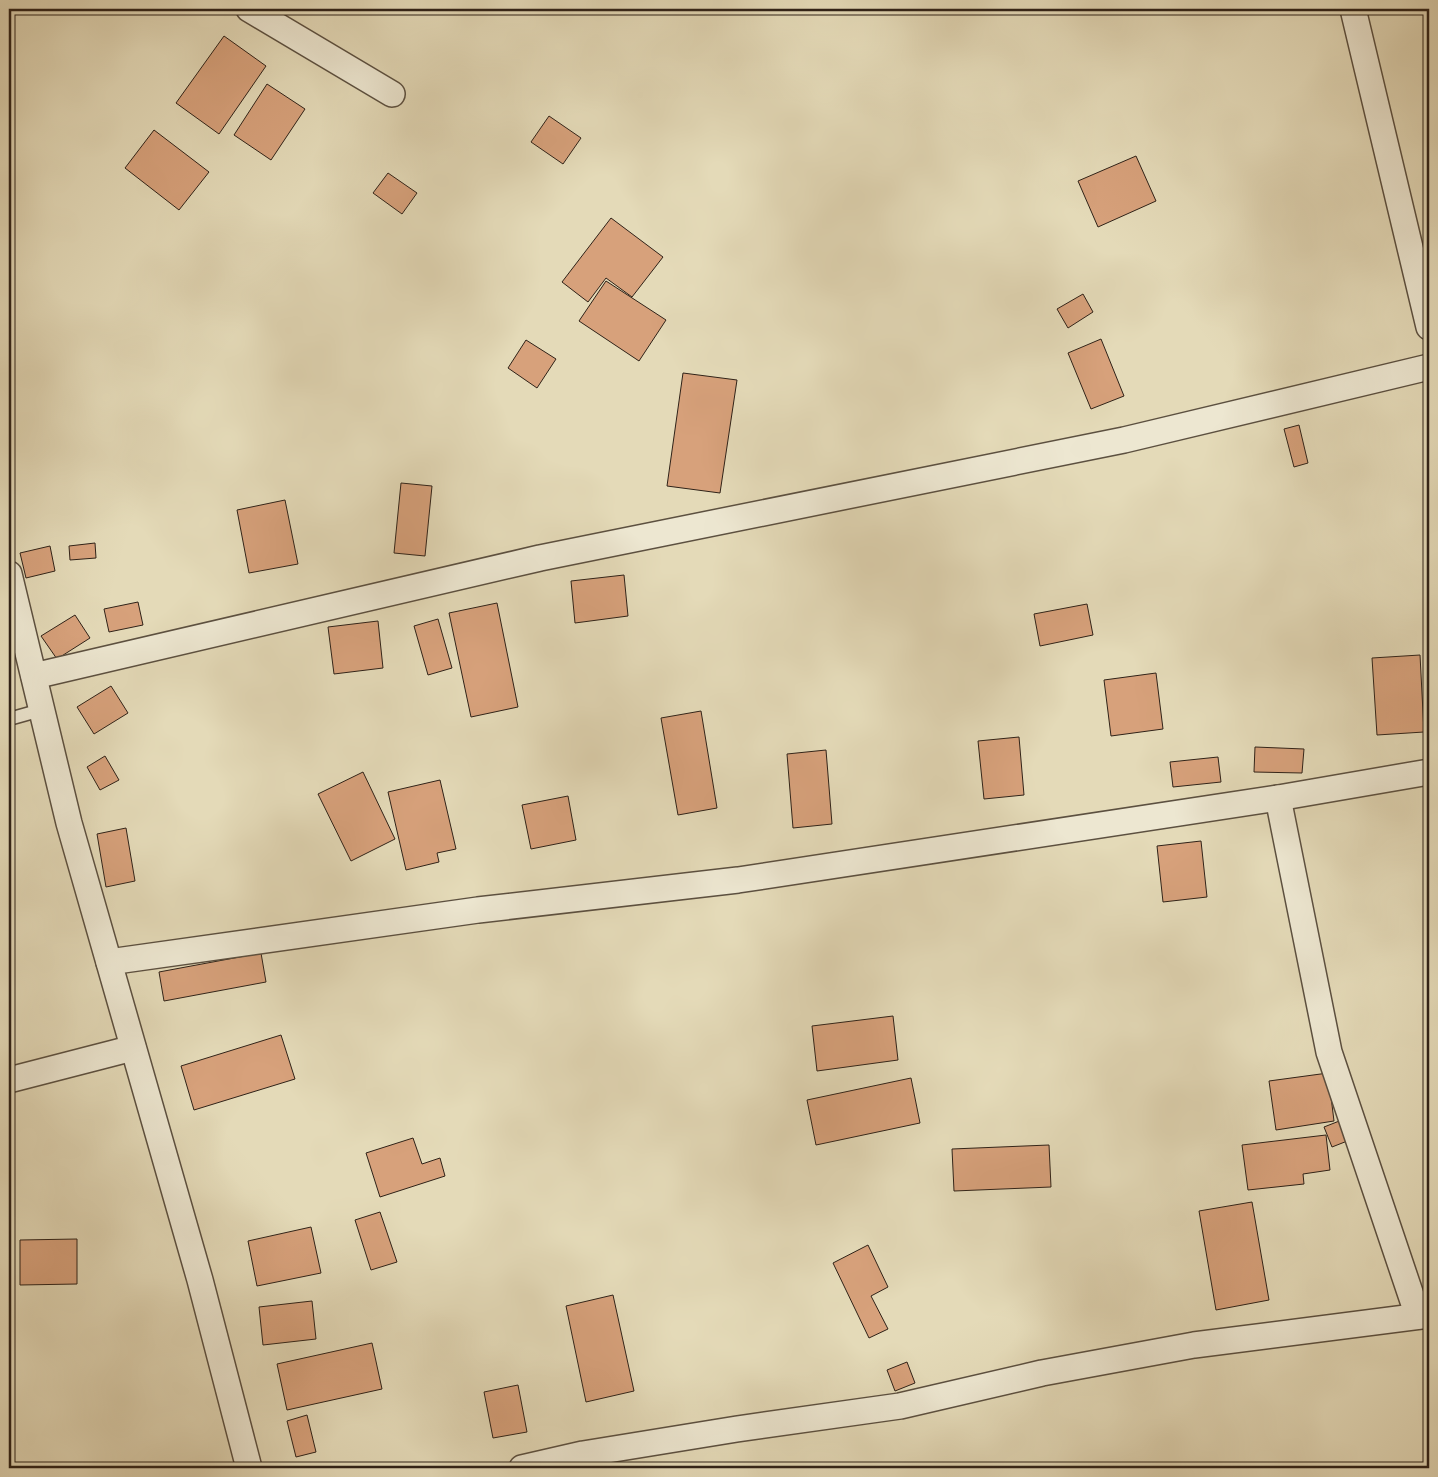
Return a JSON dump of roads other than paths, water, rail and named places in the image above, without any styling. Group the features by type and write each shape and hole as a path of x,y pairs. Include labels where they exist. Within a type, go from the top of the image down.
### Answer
{"street":[{"path":"249,9 392,94"},
{"path":"1353,9 1429,327"},
{"path":"34,676 540,558 1124,440 1429,367"},
{"path":"9,574 69,823 200,1280 249,1468"},
{"path":"109,962 478,910 738,880 1278,798 1429,772"},
{"path":"522,1468 583,1454 737,1429 900,1406 1042,1373 1194,1345 1424,1316 1329,1052 1278,798"},
{"path":"9,1080 133,1048"}],"lane":[{"path":"9,719 42,710"}]}
